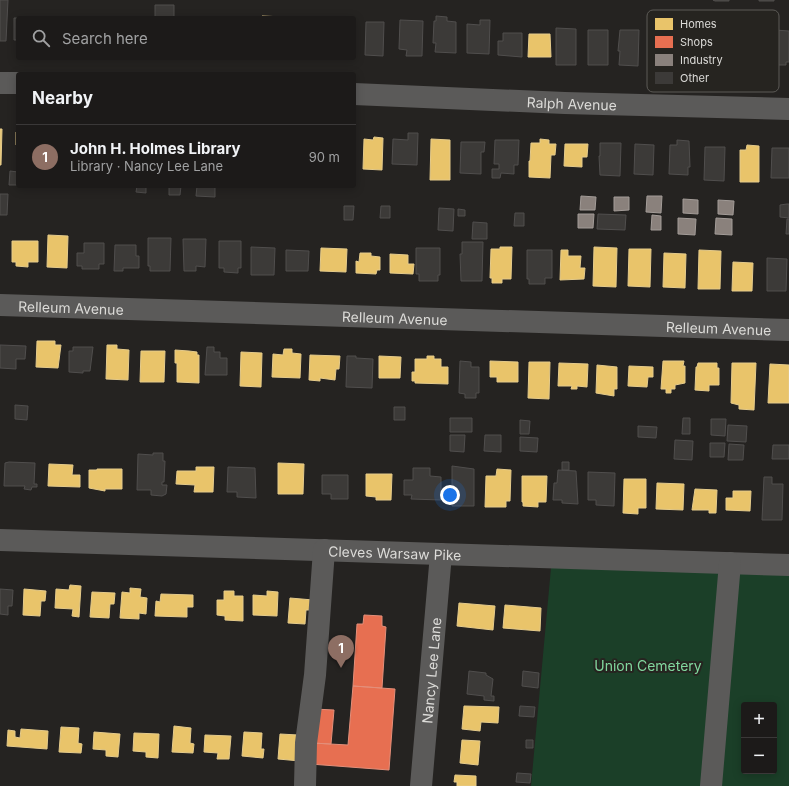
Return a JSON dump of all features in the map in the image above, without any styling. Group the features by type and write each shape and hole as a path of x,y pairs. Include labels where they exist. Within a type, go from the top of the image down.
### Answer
{"street":[{"path":"0,83 16,84"},
{"name":"Ralph Avenue","path":"356,94 565,103 789,109"},
{"name":"Relleum Avenue","path":"0,305 789,330"},
{"name":"Cleves Warsaw Pike","path":"0,540 789,565"},
{"path":"305,786 306,744 315,675 324,550"},
{"name":"Nancy Lee Lane","path":"421,786 441,554"},
{"path":"711,786 730,563"}],"green space":[{"name":"Union Cemetery","path":"552,557 789,565 789,786 531,786"}],"building: Homes":[{"path":"529,34 550,34 551,57 528,57"},
{"path":"0,129 2,129 1,165 0,165"},
{"path":"374,137 383,138 382,170 363,169 364,139 373,140"},
{"path":"431,139 450,140 450,180 430,180"},
{"path":"540,139 549,140 549,144 556,144 555,155 551,155 550,178 529,177 531,143 540,143"},
{"path":"565,144 588,144 587,157 582,157 582,167 564,166"},
{"path":"747,145 759,146 759,182 740,182 740,150 746,150"},
{"path":"48,235 68,236 67,268 47,267"},
{"path":"12,241 38,241 38,262 28,262 28,267 16,266 16,262 12,262"},
{"path":"500,247 512,247 511,279 502,279 502,283 492,283 492,278 490,278 491,249 500,249"},
{"path":"594,247 617,248 616,287 593,286"},
{"path":"321,248 347,249 346,272 320,271"},
{"path":"629,249 651,249 650,287 628,286"},
{"path":"561,250 568,250 568,256 581,256 580,268 585,268 584,279 560,280"},
{"path":"699,250 721,251 720,289 698,289"},
{"path":"360,253 371,253 371,256 380,257 380,270 377,270 376,274 356,273 356,261 359,262"},
{"path":"664,253 686,254 685,288 663,287"},
{"path":"390,254 408,255 408,264 414,264 413,274 390,273"},
{"path":"733,262 753,263 752,291 732,291"},
{"path":"37,341 55,341 55,345 61,345 58,368 36,367"},
{"path":"107,345 117,345 117,349 129,350 128,380 106,379"},
{"path":"284,349 292,349 292,353 301,354 300,378 272,377 273,354 283,355"},
{"path":"175,350 197,352 197,355 199,355 199,383 177,382"},
{"path":"141,351 165,351 164,382 140,382"},
{"path":"241,352 262,353 261,387 240,386"},
{"path":"310,355 340,356 339,369 336,369 335,380 320,378 320,381 309,380"},
{"path":"379,356 401,357 400,378 379,378"},
{"path":"427,356 434,356 434,359 441,359 441,367 448,367 448,384 415,383 415,381 412,381 412,372 415,372 415,359 427,359"},
{"path":"490,361 518,362 518,382 497,382 497,377 490,377"},
{"path":"663,361 684,361 683,366 685,366 685,383 675,385 675,389 671,389 671,393 666,393 666,389 661,389"},
{"path":"529,362 550,362 549,399 528,398"},
{"path":"559,363 588,364 587,387 577,386 577,389 571,389 572,386 558,386"},
{"path":"698,363 717,363 717,368 719,368 719,385 709,385 709,391 695,390 696,367"},
{"path":"732,363 756,363 754,410 739,409 739,405 731,403"},
{"path":"770,364 789,365 789,403 768,403"},
{"path":"597,365 617,367 617,389 614,389 614,396 596,393"},
{"path":"629,366 653,367 653,377 648,377 647,387 628,386"},
{"path":"278,463 304,464 303,494 278,494"},
{"path":"49,464 73,465 72,475 80,475 80,487 48,486"},
{"path":"196,467 214,467 213,492 194,492 195,485 176,484 177,471 196,471"},
{"path":"122,469 122,489 105,489 105,491 89,488 89,470"},
{"path":"497,469 511,470 510,501 506,501 506,507 485,507 486,476 496,476"},
{"path":"366,474 392,474 391,500 376,500 376,497 366,496"},
{"path":"522,476 547,476 546,502 538,502 538,507 523,506"},
{"path":"624,479 646,479 646,508 638,508 638,514 623,513"},
{"path":"657,483 684,484 683,510 656,509"},
{"path":"695,489 717,490 716,513 709,513 709,510 692,510"},
{"path":"733,491 751,491 750,511 726,510 726,498 733,498"},
{"path":"70,585 81,586 79,617 72,616 73,609 55,608 56,589 69,590"},
{"path":"130,588 141,589 140,597 147,598 146,614 139,613 139,619 120,618 122,592 130,593"},
{"path":"24,589 46,591 45,601 41,601 40,616 23,615"},
{"path":"224,591 234,591 234,596 243,596 243,621 225,620 225,616 217,615 217,600 224,600"},
{"path":"267,591 278,592 277,616 253,615 253,595 267,596"},
{"path":"92,592 115,593 114,604 110,604 109,618 90,617"},
{"path":"161,594 193,595 193,607 187,607 187,617 155,616 156,601 160,602"},
{"path":"290,598 313,600 312,610 306,610 305,624 288,623"},
{"path":"459,603 495,606 493,630 457,626"},
{"path":"505,605 541,608 540,631 503,628"},
{"path":"464,706 499,707 498,723 481,722 480,731 462,729"},
{"path":"174,726 191,728 190,743 194,744 193,753 172,752"},
{"path":"61,727 79,728 78,743 82,744 81,753 59,752"},
{"path":"21,729 48,731 47,749 7,746 8,730 15,731 15,737 20,738"},
{"path":"94,732 120,734 118,757 106,756 106,750 93,749"},
{"path":"244,732 262,733 261,749 264,749 263,758 242,756"},
{"path":"134,733 159,734 158,758 146,757 146,752 133,751"},
{"path":"280,734 298,735 300,761 278,759"},
{"path":"205,735 231,736 229,759 217,759 218,753 204,752"},
{"path":"462,740 480,741 478,765 460,763"},
{"path":"455,775 476,776 476,786 457,786 457,782 454,782"}],"building: Shops":[{"path":"364,615 382,616 382,626 386,627 382,688 353,686 357,624 363,624"},
{"path":"353,686 395,689 389,770 310,764 312,743 348,745"},
{"path":"314,709 334,710 331,744 312,743"}],"building: Industry":[{"path":"581,196 596,197 595,210 580,210"},
{"path":"647,196 662,196 661,213 646,212"},
{"path":"614,197 629,197 629,210 614,211"},
{"path":"683,199 698,200 698,214 683,213"},
{"path":"718,200 734,201 733,215 718,214"},
{"path":"578,214 594,214 593,228 578,228"},
{"path":"652,215 661,216 661,230 651,230"},
{"path":"678,218 696,219 695,235 678,234"},
{"path":"716,218 732,219 732,235 715,234"}],"building: Other":[{"path":"0,0 8,0 6,41 0,41"},
{"path":"713,0 729,0 729,1 715,1"},
{"path":"774,0 774,1 759,1"},
{"path":"155,5 174,5 174,16 155,16"},
{"path":"436,16 447,17 447,21 456,22 456,53 435,52 436,43 433,43 434,21 436,21"},
{"path":"14,18 16,18 16,40 14,40"},
{"path":"400,20 423,21 422,56 406,56 407,50 399,49"},
{"path":"480,20 490,20 489,54 467,53 467,24 480,25"},
{"path":"366,22 384,22 383,56 365,55"},
{"path":"556,28 576,29 576,65 556,65"},
{"path":"588,30 608,30 608,65 588,65"},
{"path":"620,30 639,30 638,66 619,65 620,51 618,51"},
{"path":"779,30 789,31 789,62 786,62 786,65 779,65"},
{"path":"503,33 522,33 522,57 498,55 498,41 503,41"},
{"path":"408,133 418,133 417,165 392,164 393,139 408,140"},
{"path":"495,140 519,140 518,165 514,165 514,174 501,173 500,178 492,178 492,169 499,169 499,164 494,164"},
{"path":"677,140 689,141 690,167 688,167 688,175 669,174 670,145 677,145"},
{"path":"461,142 485,142 484,152 481,152 481,174 460,173"},
{"path":"600,143 621,143 620,176 600,175"},
{"path":"635,144 654,145 653,175 634,174"},
{"path":"705,147 725,147 724,181 704,180"},
{"path":"772,148 789,148 789,178 771,178"},
{"path":"10,171 16,172 16,185 9,185"},
{"path":"137,188 146,188 146,193 136,192"},
{"path":"169,188 181,188 180,195 169,195"},
{"path":"197,188 215,188 215,197 196,196"},
{"path":"0,194 8,194 7,215 0,215"},
{"path":"789,204 789,218 780,217 780,205"},
{"path":"344,206 354,206 353,220 344,220"},
{"path":"381,206 390,206 390,218 380,218"},
{"path":"439,208 454,209 453,231 438,230"},
{"path":"458,209 465,210 465,216 458,216"},
{"path":"515,213 524,213 524,226 514,226"},
{"path":"598,214 626,215 625,230 597,229"},
{"path":"787,219 789,219 789,234 786,234"},
{"path":"473,222 487,223 487,239 472,239"},
{"path":"148,238 171,238 170,271 150,271 150,266 148,266"},
{"path":"183,239 206,239 205,267 196,266 196,271 184,271"},
{"path":"219,241 241,241 241,268 238,268 238,273 224,272 224,268 219,268"},
{"path":"462,242 483,242 482,281 461,281 460,254 462,254"},
{"path":"84,243 104,243 104,264 99,264 99,269 82,269 82,266 77,266 77,253 84,253"},
{"path":"115,245 136,245 136,256 139,256 139,268 123,268 123,271 114,271"},
{"path":"251,247 275,248 274,275 251,275"},
{"path":"416,248 440,248 440,275 438,275 438,281 419,281 419,274 416,274"},
{"path":"286,250 309,251 308,271 286,271"},
{"path":"527,250 552,250 552,278 545,278 545,284 529,284 529,279 527,279"},
{"path":"767,258 787,259 786,291 767,291"},
{"path":"0,345 26,346 25,359 16,359 16,369 0,368"},
{"path":"73,347 93,347 90,371 83,371 83,373 69,372 69,351 73,351"},
{"path":"207,347 214,347 214,352 220,352 220,358 227,358 227,375 205,375"},
{"path":"347,356 373,359 372,388 346,387"},
{"path":"460,361 471,362 471,367 479,367 479,393 476,393 476,398 465,398 465,394 459,393"},
{"path":"15,405 28,406 27,420 15,419"},
{"path":"394,407 405,407 405,420 394,420"},
{"path":"450,418 472,418 472,432 450,432"},
{"path":"683,418 690,418 690,434 682,434"},
{"path":"711,419 726,419 725,436 711,435"},
{"path":"520,420 530,421 529,434 520,434"},
{"path":"728,425 747,426 746,442 727,441"},
{"path":"638,426 657,427 656,438 638,437"},
{"path":"450,435 465,435 464,452 450,451"},
{"path":"485,435 501,435 501,452 484,451"},
{"path":"520,437 538,438 537,452 520,451"},
{"path":"675,440 693,441 692,460 674,459"},
{"path":"710,443 725,443 724,457 710,457"},
{"path":"729,444 744,445 743,460 728,460"},
{"path":"773,445 789,445 789,459 772,459"},
{"path":"153,453 163,453 163,461 165,461 164,482 162,482 162,485 167,485 166,494 162,496 151,495 151,490 137,490 138,454 153,455"},
{"path":"562,462 569,462 569,470 562,470"},
{"path":"5,463 35,463 34,484 37,484 37,487 32,487 31,490 24,489 25,486 4,486"},
{"path":"452,466 474,469 474,506 452,506"},
{"path":"228,467 255,468 256,498 237,497 237,492 227,492"},
{"path":"413,468 430,468 430,476 441,477 441,500 411,499 412,495 404,495 404,480 413,480"},
{"path":"558,470 576,471 578,504 562,503 562,500 553,500 554,483 557,483"},
{"path":"588,472 615,473 614,506 596,505 596,500 588,500"},
{"path":"322,475 348,475 348,499 331,499 331,494 322,494"},
{"path":"764,477 772,477 772,484 783,484 782,520 762,520"},
{"path":"0,589 13,590 12,606 8,606 8,615 0,614"},
{"path":"469,671 486,673 486,675 493,679 491,696 494,696 494,701 484,700 484,696 467,694"},
{"path":"523,671 539,673 538,688 522,686"},
{"path":"520,706 535,707 534,717 519,716"},
{"path":"526,740 533,740 533,748 526,748"},
{"path":"517,773 531,774 530,783 516,782"}],"place":[{"name":"John H. Holmes Library","path":"341,668"}]}
